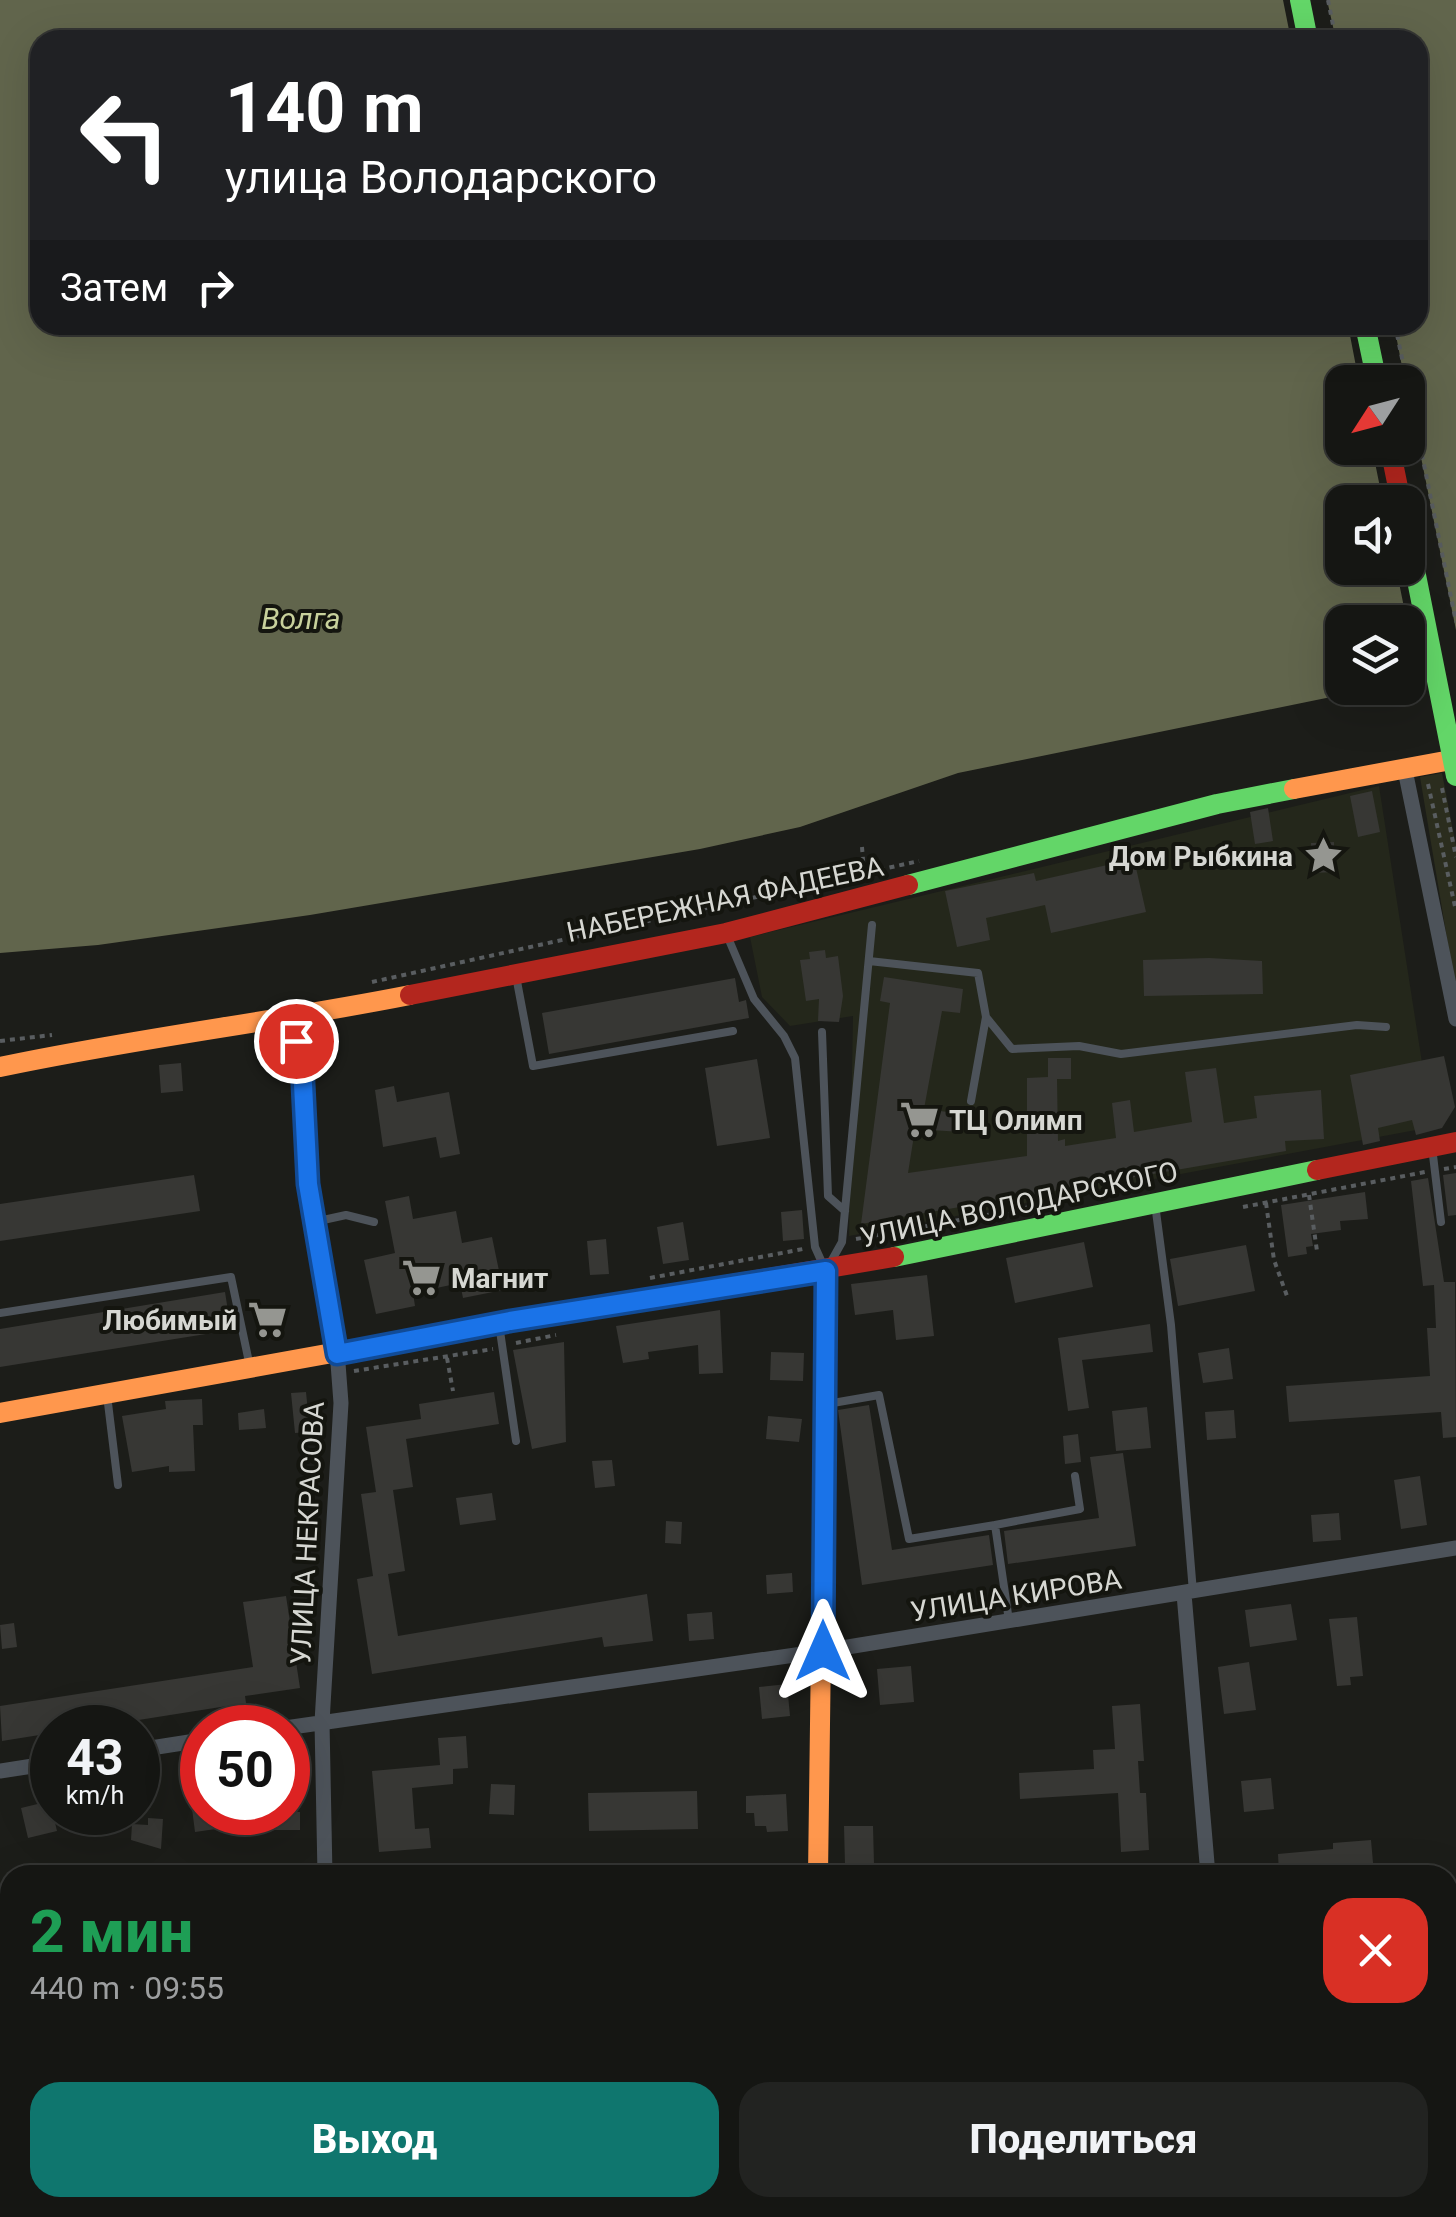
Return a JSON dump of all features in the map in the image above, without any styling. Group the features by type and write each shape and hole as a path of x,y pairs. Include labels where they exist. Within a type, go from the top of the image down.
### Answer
{"street":[{"path":"1300,0 1306,30"},
{"path":"1367,335 1373,365"},
{"path":"1418,585 1456,776"},
{"name":"НАБЕРЕЖНАЯ ФАДЕЕВА","path":"0,1066 88,1048 289,1019 726,932 1217,804 1456,759"},
{"path":"1414,768 1456,1019"},
{"name":"УЛИЦА НЕКРАСОВА","path":"289,1019 302,1064 314,1222 337,1354 341,1403 322,1722 325,1865"},
{"name":"УЛИЦА ВОЛОДАРСКОГО","path":"0,1413 499,1324 826,1271 1456,1142"},
{"path":"818,1865 826,1271"},
{"name":"УЛИЦА КИРОВА","path":"310,1724 823,1651 1456,1548"},
{"path":"1189,1593 1207,1865"},
{"path":"0,1771 30,1766"}],"lane":[{"path":"826,1271 842,1242 872,925"},
{"path":"726,932 754,999 795,1058 816,1247 826,1271"},
{"path":"869,960 978,972 986,1017 971,1100"},
{"path":"515,972 533,1066 733,1032"},
{"path":"986,1017 1012,1049 1080,1046 1120,1054 1356,1025 1386,1027"},
{"path":"812,1216 828,1196 822,1032"},
{"path":"1432,1148 1441,1222"},
{"path":"828,1196 845,1211"},
{"path":"1155,1204 1171,1326 1189,1593"},
{"path":"314,1222 346,1215 374,1222"},
{"path":"0,1313 231,1277 250,1370"},
{"path":"499,1324 516,1441"},
{"path":"107,1394 118,1485"},
{"path":"825,1404 879,1395 909,1539 1080,1509 1075,1476"},
{"path":"995,1524 1010,1622"}],"path":[{"path":"1328,0 1334,30"},
{"path":"1397,335 1403,365"},
{"path":"1424,465 1456,622"},
{"path":"1414,768 1456,911"},
{"path":"862,847 864,873"},
{"path":"358,984 922,860"},
{"path":"0,1041 58,1034"},
{"path":"1310,1195 1317,1251"},
{"path":"842,1242 1068,1200"},
{"path":"1266,1202 1274,1260 1287,1296"},
{"path":"643,1279 816,1247"},
{"path":"447,1358 453,1391"}],"shaded area":[{"path":"1442,773 1456,846 1456,992 1420,777"},
{"path":"1379,786 1432,1127 849,1236 853,1016 790,1026 762,997 750,937"}],"water":[{"name":"Волга","path":"0,0 1456,0 1456,666 1425,674 1425,605 1325,605 1325,698 958,773 800,827 700,849 310,915 98,945 0,953"}],"pier":[{"path":"1283,0 1327,0 1334,30 1289,30"},
{"path":"1350,335 1396,335 1402,365 1356,365"},
{"path":"1375,465 1423,465 1456,630 1456,672 1425,680 1425,605 1404,605 1399,585 1425,585 1425,485 1380,485"}],"building":[{"path":"1372,791 1380,832 1358,837 1350,796"},
{"path":"1268,808 1273,841 1255,844 1250,812"},
{"path":"1334,842 1335,872 1312,873 1311,843"},
{"path":"1134,859 1146,912 1051,933 1045,905 986,918 990,940 957,947 945,891 1034,873 1036,881"},
{"path":"825,950 826,958 838,956 843,996 839,1022 818,1021 819,999 806,1001 800,960 810,959 809,952"},
{"path":"1143,960 1262,961 1263,994 1144,996"},
{"path":"884,977 963,989 960,1013 942,1011 924,1109 964,1114 962,1132 915,1129 908,1173 1027,1156 1027,1078 1048,1077 1048,1058 1071,1058 1071,1079 1057,1079 1058,1141 1065,1139 1065,1146 1116,1138 1112,1103 1130,1100 1134,1132 1192,1122 1185,1072 1216,1068 1224,1123 1257,1118 1254,1096 1321,1090 1324,1139 1285,1141 1286,1151 861,1224 890,1003 880,1001"},
{"path":"735,978 739,1002 746,1000 749,1018 549,1054 542,1013"},
{"path":"1444,1056 1455,1107 1442,1128 1416,1135 1412,1120 1378,1128 1380,1141 1363,1145 1350,1075"},
{"path":"757,1059 770,1138 717,1146 705,1068"},
{"path":"181,1063 183,1091 161,1093 159,1065"},
{"path":"394,1086 397,1102 449,1092 460,1154 440,1158 436,1137 383,1147 375,1090"},
{"path":"1456,1173 1456,1215 1448,1216 1443,1175"},
{"path":"194,1175 200,1211 0,1241 0,1204"},
{"path":"1428,1178 1444,1282 1455,1282 1456,1437 1443,1438 1441,1412 1289,1422 1286,1386 1430,1376 1427,1328 1436,1328 1434,1285 1423,1286 1411,1181"},
{"path":"1365,1192 1368,1219 1340,1221 1341,1230 1311,1234 1313,1246 1306,1247 1307,1254 1288,1257 1281,1205"},
{"path":"409,1196 413,1219 456,1211 462,1243 492,1237 503,1290 463,1298 460,1283 413,1293 415,1306 376,1314 364,1260 395,1253 385,1201"},
{"path":"802,1210 804,1239 783,1241 781,1212"},
{"path":"683,1222 689,1260 663,1264 657,1227"},
{"path":"606,1239 609,1274 590,1275 587,1241"},
{"path":"1084,1242 1093,1287 1015,1303 1006,1258"},
{"path":"1246,1245 1255,1291 1178,1306 1170,1259"},
{"path":"927,1275 934,1336 896,1340 893,1310 855,1315 851,1284"},
{"path":"225,1292 231,1330 0,1367 0,1329"},
{"name":"Любимый","path":"275,1307 279,1331 259,1334 256,1309"},
{"path":"720,1310 723,1373 699,1374 698,1345 648,1352 649,1359 623,1363 616,1326"},
{"path":"1150,1324 1153,1352 1082,1360 1089,1408 1068,1411 1058,1338"},
{"path":"564,1342 566,1442 532,1449 513,1350"},
{"path":"1229,1348 1233,1379 1203,1383 1198,1353"},
{"path":"771,1352 804,1353 803,1381 770,1380"},
{"path":"306,1392 310,1432 295,1433 291,1393"},
{"path":"494,1392 499,1424 406,1439 413,1487 393,1490 405,1571 388,1574 398,1636 647,1594 653,1641 604,1647 602,1637 372,1674 357,1579 373,1576 361,1494 376,1492 366,1427 421,1419 419,1404"},
{"path":"202,1399 203,1425 193,1425 195,1471 169,1472 169,1466 132,1472 122,1416 166,1409 165,1401"},
{"path":"869,1405 892,1550 989,1535 993,1565 862,1585 838,1410"},
{"path":"1147,1407 1151,1448 1116,1451 1112,1411"},
{"path":"264,1409 266,1428 239,1430 238,1413"},
{"path":"1234,1410 1236,1438 1207,1440 1205,1412"},
{"path":"768,1416 802,1419 799,1442 766,1439"},
{"path":"1078,1434 1081,1462 1065,1464 1063,1436"},
{"path":"1123,1453 1136,1546 1008,1564 1004,1531 1099,1518 1090,1457"},
{"path":"612,1460 615,1486 595,1488 592,1461"},
{"path":"1420,1476 1427,1525 1401,1529 1394,1480"},
{"path":"492,1493 496,1520 460,1525 456,1498"},
{"path":"1339,1513 1341,1540 1313,1542 1311,1515"},
{"path":"666,1521 682,1522 681,1544 665,1543"},
{"path":"792,1573 793,1592 767,1594 766,1575"},
{"path":"286,1596 300,1688 245,1696 246,1703 233,1705 180,1705 180,1713 160,1717 160,1705 30,1705 30,1737 2,1741 0,1706 253,1667 243,1602"},
{"path":"1291,1604 1297,1640 1250,1647 1245,1610"},
{"path":"712,1612 714,1639 689,1641 687,1614"},
{"path":"1357,1617 1363,1676 1350,1677 1351,1685 1337,1686 1329,1619"},
{"path":"14,1623 17,1647 2,1649 0,1625"},
{"path":"1249,1662 1256,1710 1224,1714 1218,1667"},
{"path":"911,1666 914,1702 880,1705 877,1669"},
{"path":"787,1684 790,1716 762,1719 759,1687"},
{"path":"1140,1704 1144,1761 1138,1761 1140,1793 1146,1793 1149,1850 1121,1852 1118,1793 1020,1799 1019,1773 1094,1769 1093,1750 1115,1749 1112,1706"},
{"path":"466,1736 468,1768 453,1769 453,1784 412,1788 415,1829 429,1828 431,1848 379,1852 372,1771 440,1765 438,1738"},
{"path":"1271,1778 1274,1809 1244,1812 1241,1781"},
{"path":"491,1784 515,1785 514,1815 489,1814"},
{"path":"697,1791 698,1829 589,1831 588,1793"},
{"path":"786,1794 788,1831 767,1832 766,1826 755,1826 754,1813 746,1813 746,1796"},
{"path":"30,1806 30,1835 40,1835 28,1838 21,1808"},
{"path":"163,1819 161,1849 131,1840 131,1835 160,1835"},
{"path":"844,1826 873,1826 874,1864 845,1865"},
{"path":"1371,1840 1373,1865 1279,1865 1278,1854 1333,1849 1333,1843"}],"traffic: fast":[{"path":"1300,0 1306,30"},
{"path":"1367,335 1373,365"},
{"path":"1418,585 1456,776"},
{"path":"908,885 1217,804 1294,789"},
{"path":"894,1257 1317,1170"}],"traffic: slow":[{"path":"1294,789 1456,759"},
{"path":"0,1067 410,995"},
{"path":"818,1865 826,1271"},
{"path":"0,1413 493,1324"}],"traffic: jam":[{"path":"1393,465 1398,485"},
{"path":"410,995 726,933 908,885"},
{"path":"1317,1170 1456,1142"},
{"path":"493,1324 894,1257"}],"place":[{"name":"Дом Рыбкина","path":"1323,856"},
{"name":"ТЦ Олимп","path":"919,1120"},
{"name":"Магнит","path":"421,1278"},
{"name":"Любимый","path":"267,1320"}],"route":[{"path":"296,1041 302,1064 308,1184 337,1354 510,1321 826,1271 823,1651"}]}
